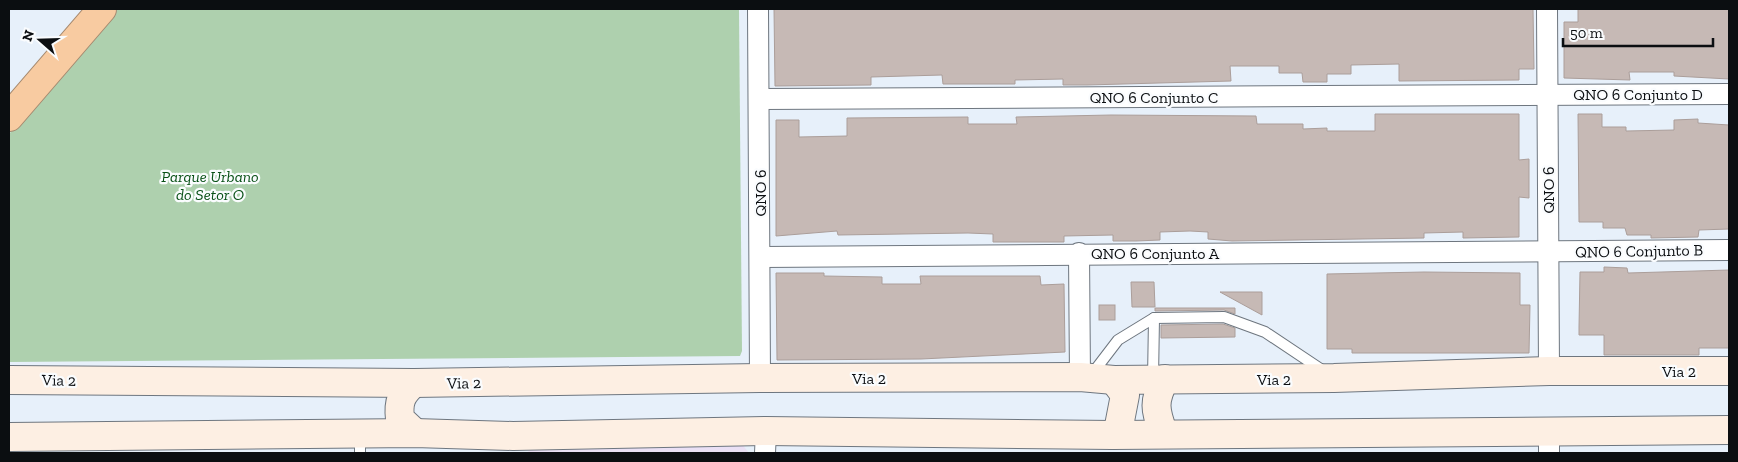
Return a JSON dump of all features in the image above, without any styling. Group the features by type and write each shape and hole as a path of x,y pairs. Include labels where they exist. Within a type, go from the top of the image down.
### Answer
{"highway":[{"path":"9,117 102,9"}],"main road":[{"name":"Via 2","path":"9,380 414,383 760,378 1334,378 1549,371 1729,371"},
{"path":"1095,378 1125,395 1119,426 1112,435"},
{"path":"1159,379 1155,408 1163,432"},
{"path":"414,383 403,392 399,405 400,419 415,433"},
{"path":"9,436 360,444 415,433 513,445 765,442 1112,435 1163,432 1549,443 1729,430"}],"street":[{"name":"QNO 6","path":"758,9 760,99 760,378"},
{"name":"QNO 6","path":"1547,9 1549,371"},
{"name":"QNO 6 Conjunto C","path":"760,99 1548,94"},
{"name":"QNO 6 Conjunto D","path":"1548,94 1729,94"},
{"name":"QNO 6 Conjunto B","path":"1549,251 1729,250"},
{"name":"QNO 6 Conjunto A","path":"760,257 1079,253 1549,251"},
{"path":"1079,253 1095,378"}],"lane":[{"path":"1095,378 1118,340 1154,318 1224,317 1266,332 1334,378"},
{"path":"1154,318 1159,379"}],"shaded area":[{"path":"741,443 749,453 527,453 532,447"}],"green space":[{"name":"Parque Urbano do Setor O","path":"118,9 739,9 742,351 740,356 9,362 9,134"}],"building":[{"path":"774,9 1533,9 1534,69 1519,69 1519,80 1399,81 1399,64 1351,65 1351,74 1327,74 1327,82 1303,82 1302,73 1279,73 1279,66 1230,66 1231,81 1063,85 1063,79 1015,80 1015,84 943,84 942,75 871,77 871,85 775,86"},
{"path":"1578,9 1729,9 1729,79 1674,76 1674,72 1629,72 1630,80 1564,78 1564,22 1578,22"},
{"path":"1375,114 1519,114 1519,160 1529,159 1529,198 1519,197 1519,237 1463,238 1463,232 1424,233 1424,238 1232,241 1208,239 1208,232 1190,231 1160,232 1160,240 1113,241 1113,235 1064,236 1064,242 993,242 993,234 968,233 838,235 837,231 776,236 776,120 799,120 799,137 847,136 847,118 968,117 968,124 1017,124 1016,117 1111,115 1256,116 1257,124 1303,124 1303,129 1327,128 1327,131 1375,131"},
{"path":"1578,114 1602,114 1602,127 1626,127 1626,131 1674,130 1674,120 1698,119 1698,123 1729,125 1729,229 1699,230 1698,237 1651,238 1651,235 1627,235 1625,228 1603,228 1603,222 1579,222"},
{"path":"1604,267 1627,268 1628,273 1729,270 1729,348 1699,348 1699,355 1604,355 1604,335 1579,335 1579,327 1580,272 1604,272"},
{"path":"776,273 824,273 824,276 882,277 882,284 921,284 920,276 1040,276 1041,285 1064,284 1065,352 921,359 777,360"},
{"path":"1520,273 1520,305 1530,305 1529,353 1352,353 1352,349 1327,349 1327,274"},
{"path":"1131,282 1154,282 1155,307 1132,307"},
{"path":"1220,292 1262,292 1262,315"},
{"path":"1099,305 1115,305 1115,320 1099,320"},
{"path":"1155,308 1235,308 1235,314 1224,310 1155,311"},
{"path":"1223,324 1235,328 1235,337 1161,338 1161,325"}]}
